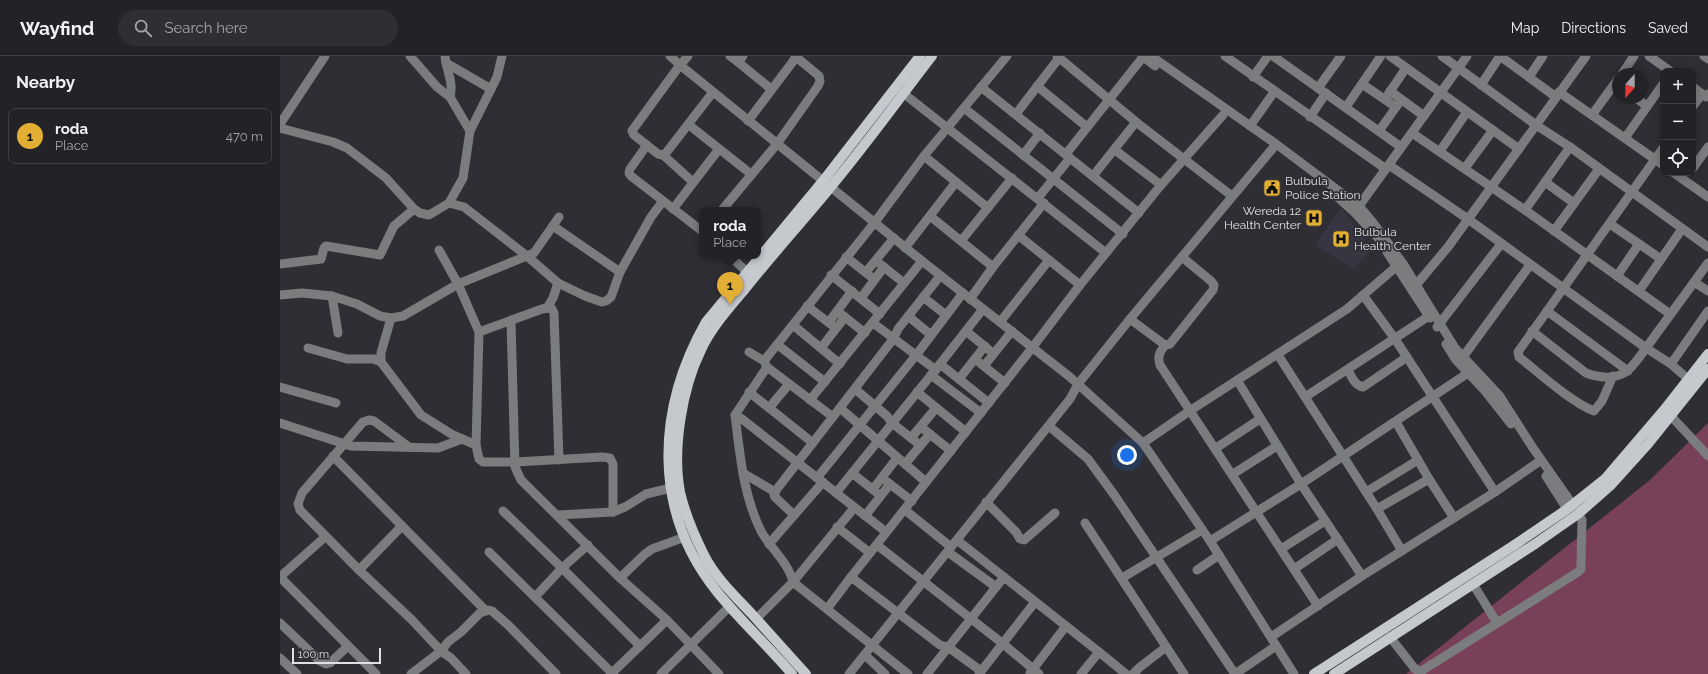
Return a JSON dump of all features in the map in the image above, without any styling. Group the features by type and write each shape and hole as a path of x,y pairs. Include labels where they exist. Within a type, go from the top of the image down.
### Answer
{"main road":[{"path":"806,674 726,587 708,569 697,561 685,537 677,516 670,488 668,457 670,426 680,396 701,348 714,328 782,244 827,185 920,56"},
{"path":"761,257 827,185 932,56"},
{"path":"759,259 706,322 684,367 680,396 678,456 680,491 686,514 718,592 792,674"},
{"path":"1314,674 1514,546 1570,507 1605,480 1664,410 1708,354"},
{"path":"1334,674 1535,544 1578,514 1611,485 1671,416 1708,369"}],"street":[{"path":"280,124 325,56"},
{"path":"410,56 436,88 450,97 470,131"},
{"path":"280,128 333,142 347,148 386,178 414,209 420,213 429,215 449,203 464,178 470,131 497,77 502,56"},
{"path":"670,56 905,248 1078,384 1143,443 1210,541 1294,674"},
{"path":"688,56 632,131 634,135 658,154 663,155 694,182"},
{"path":"730,56 741,59 771,89"},
{"path":"724,207 777,144 820,81 819,76 796,56 748,121"},
{"path":"908,674 793,582 789,571 769,544 755,515 743,473 735,415 765,364 807,306 875,222 924,156 1007,56"},
{"path":"769,544 820,480 859,425 917,354 946,315 993,267 1018,235 1087,127 1145,56"},
{"path":"1145,56 1224,115 1273,148 1328,189 1355,213 1378,238 1429,316 1455,348 1499,395 1570,507"},
{"path":"1145,56 1250,126 1359,206 1374,224 1416,285 1456,360 1505,415 1537,463 1570,507 1582,520 1581,569 1578,572 1419,671 1412,666 1390,637"},
{"path":"1225,56 1310,117 1468,219 1563,289 1671,364 1688,379"},
{"path":"1253,77 1268,56"},
{"path":"1273,56 1401,147"},
{"path":"1346,107 1381,56"},
{"path":"1390,56 1519,150"},
{"path":"1442,56 1536,125 1570,147 1708,247"},
{"path":"1359,206 1467,56"},
{"path":"1481,85 1500,56 1529,77 1592,115 1660,163"},
{"path":"1529,77 1543,56"},
{"path":"1416,285 1448,247 1586,56"},
{"path":"1626,68 1634,56"},
{"path":"1649,56 1666,68"},
{"path":"1704,56 1708,59"},
{"path":"1016,114 1058,57 1136,122 1232,196"},
{"path":"1310,117 1337,57"},
{"path":"446,60 451,81 450,97"},
{"path":"446,60 491,89"},
{"path":"1387,95 1406,68"},
{"path":"1362,84 1387,95 1424,116"},
{"path":"1037,86 1087,127"},
{"path":"981,87 1139,213"},
{"path":"1625,138 1660,88"},
{"path":"1592,115 1612,89"},
{"path":"1696,89 1706,96 1696,104"},
{"path":"663,155 689,125 713,92"},
{"path":"1250,126 1274,92"},
{"path":"903,93 1041,200 1106,253"},
{"path":"1379,131 1399,103"},
{"path":"964,108 1123,234"},
{"path":"1440,151 1467,112"},
{"path":"827,609 886,532 952,451 1080,285 1161,186 1224,115"},
{"path":"1093,176 1136,122"},
{"path":"689,125 751,174"},
{"path":"1465,168 1493,130"},
{"path":"1023,155 1040,133"},
{"path":"1412,133 1525,210 1670,314"},
{"path":"647,145 630,169 629,173 636,182 699,229"},
{"path":"1525,210 1570,147"},
{"path":"849,674 986,502 1049,426 1072,396 1078,384 1130,319 1273,148"},
{"path":"1696,164 1708,148"},
{"path":"673,209 719,149"},
{"path":"1115,150 1161,186"},
{"path":"1613,376 1602,401 1594,411 1564,392 1519,357 1518,352 1660,152"},
{"path":"924,156 988,208"},
{"path":"1554,231 1599,169"},
{"path":"1687,176 1707,195"},
{"path":"962,241 1012,178"},
{"path":"905,248 956,182"},
{"path":"1545,182 1574,203"},
{"path":"449,203 464,207 527,256 558,283 585,296 602,302 611,297 620,272 651,217 663,202"},
{"path":"280,264 321,259 326,246 380,255 394,226 414,209"},
{"path":"930,216 993,267"},
{"path":"280,295 302,293 332,296 357,304 380,316 391,318 404,316 458,284 534,253 559,217"},
{"path":"1610,224 1661,259"},
{"path":"553,226 620,272"},
{"path":"1638,291 1682,229"},
{"path":"1018,235 1080,285"},
{"path":"866,272 894,238"},
{"path":"1438,326 1501,244"},
{"path":"1617,276 1639,244"},
{"path":"439,250 458,284 479,332 476,445 479,459 483,462 516,462 602,457 610,458 613,464 613,512"},
{"path":"846,257 875,280"},
{"path":"1182,257 1211,281 1214,285 1213,290 1170,344 1165,345 1158,356 1160,365 1216,448 1318,606"},
{"path":"733,259 747,272"},
{"path":"1000,322 1049,260"},
{"path":"876,261 904,283"},
{"path":"810,400 922,261"},
{"path":"1532,331 1586,373 1600,377 1613,376 1628,371 1708,263"},
{"path":"1463,357 1530,265"},
{"path":"1143,443 1191,410 1347,309 1396,266"},
{"path":"861,298 884,267"},
{"path":"832,275 880,314"},
{"path":"794,514 775,497 775,492 894,338 898,329 940,276"},
{"path":"1694,282 1708,291"},
{"path":"547,308 553,298 558,283"},
{"path":"821,348 832,325 837,310 852,291"},
{"path":"1363,295 1395,339 1495,492"},
{"path":"332,296 338,333"},
{"path":"923,298 946,315"},
{"path":"807,306 832,325"},
{"path":"479,332 547,308 552,309 554,313 559,460"},
{"path":"836,493 936,370 983,309"},
{"path":"837,310 865,333"},
{"path":"1547,311 1628,371"},
{"path":"1671,364 1708,311"},
{"path":"832,325 845,316"},
{"path":"908,316 931,335"},
{"path":"1305,397 1429,316"},
{"path":"381,362 381,353 391,318"},
{"path":"1130,319 1165,345"},
{"path":"511,321 516,462 517,473 521,480 620,578 667,620 719,674"},
{"path":"873,323 917,354 981,413"},
{"path":"793,325 840,364"},
{"path":"966,331 994,354"},
{"path":"984,366 1012,331"},
{"path":"778,345 825,382"},
{"path":"959,379 985,346"},
{"path":"308,348 347,359 374,359 381,362 421,415 462,439 476,445"},
{"path":"749,352 833,417"},
{"path":"1278,355 1343,455 1402,551"},
{"path":"1348,370 1355,383 1363,387 1407,357"},
{"path":"976,359 1005,383"},
{"path":"936,370 959,379 989,403"},
{"path":"1210,541 1301,484 1468,373"},
{"path":"1237,380 1301,484 1362,576"},
{"path":"769,408 789,384"},
{"path":"280,387 336,403"},
{"path":"855,389 887,416 892,423 920,445"},
{"path":"749,392 813,443"},
{"path":"917,392 966,432"},
{"path":"840,408 926,482"},
{"path":"911,438 936,408"},
{"path":"735,415 886,532"},
{"path":"1671,416 1708,456"},
{"path":"1216,448 1260,419"},
{"path":"409,447 374,421 368,420 363,422 302,493 298,504 300,510 325,537 412,620 441,652 451,658 466,674"},
{"path":"1396,422 1429,479 1454,518"},
{"path":"280,423 322,435 351,446 438,448 462,439"},
{"path":"1049,426 1088,458 1206,628 1235,674 1276,646"},
{"path":"921,427 952,451"},
{"path":"905,464 930,434"},
{"path":"1233,474 1277,446"},
{"path":"333,456 485,610 492,611 507,624 556,674"},
{"path":"873,489 897,458"},
{"path":"1366,492 1418,460"},
{"path":"1271,637 1362,576 1495,492 1537,463"},
{"path":"743,473 775,492"},
{"path":"852,473 881,496"},
{"path":"882,476 912,501"},
{"path":"1377,509 1429,479"},
{"path":"865,516 890,484"},
{"path":"558,515 613,512 625,508 646,494 670,488"},
{"path":"986,502 1016,532 1020,539 1024,540 1055,513"},
{"path":"756,619 793,582 854,508"},
{"path":"905,510 952,546 996,586"},
{"path":"503,511 640,646"},
{"path":"1281,549 1325,521"},
{"path":"1085,522 1184,674"},
{"path":"359,570 402,526"},
{"path":"837,527 870,553"},
{"path":"1122,578 1202,530"},
{"path":"325,537 280,577 376,674"},
{"path":"620,578 652,549 685,537"},
{"path":"1294,569 1338,539"},
{"path":"877,545 1002,643 1034,672 1066,626"},
{"path":"535,597 562,568 588,546"},
{"path":"952,546 1004,577 1126,674"},
{"path":"489,552 612,674 667,620"},
{"path":"1197,570 1219,555"},
{"path":"851,577 897,614 940,645 948,647 980,673 1035,602"},
{"path":"926,674 1004,577"},
{"path":"1473,584 1497,623"},
{"path":"664,673 690,644 730,606"},
{"path":"412,674 441,652 453,638 485,610"},
{"path":"280,623 320,661 326,664 330,664 348,646"},
{"path":"1133,674 1166,647"},
{"path":"1082,674 1099,652"},
{"path":"865,655 885,674"},
{"path":"280,658 296,674"}],"shaded area":[{"name":"Bulbula Health Center","path":"1341,207 1372,250 1353,269 1315,245"},
{"path":"1708,423 1708,674 1406,674 1650,480"}],"place":[{"name":"Bulbula Police Station","path":"1272,188"},
{"name":"Wereda 12 Health Center","path":"1314,218"},
{"name":"Bulbula Health Center","path":"1341,239"},
{"name":"roda","path":"730,305"}]}
